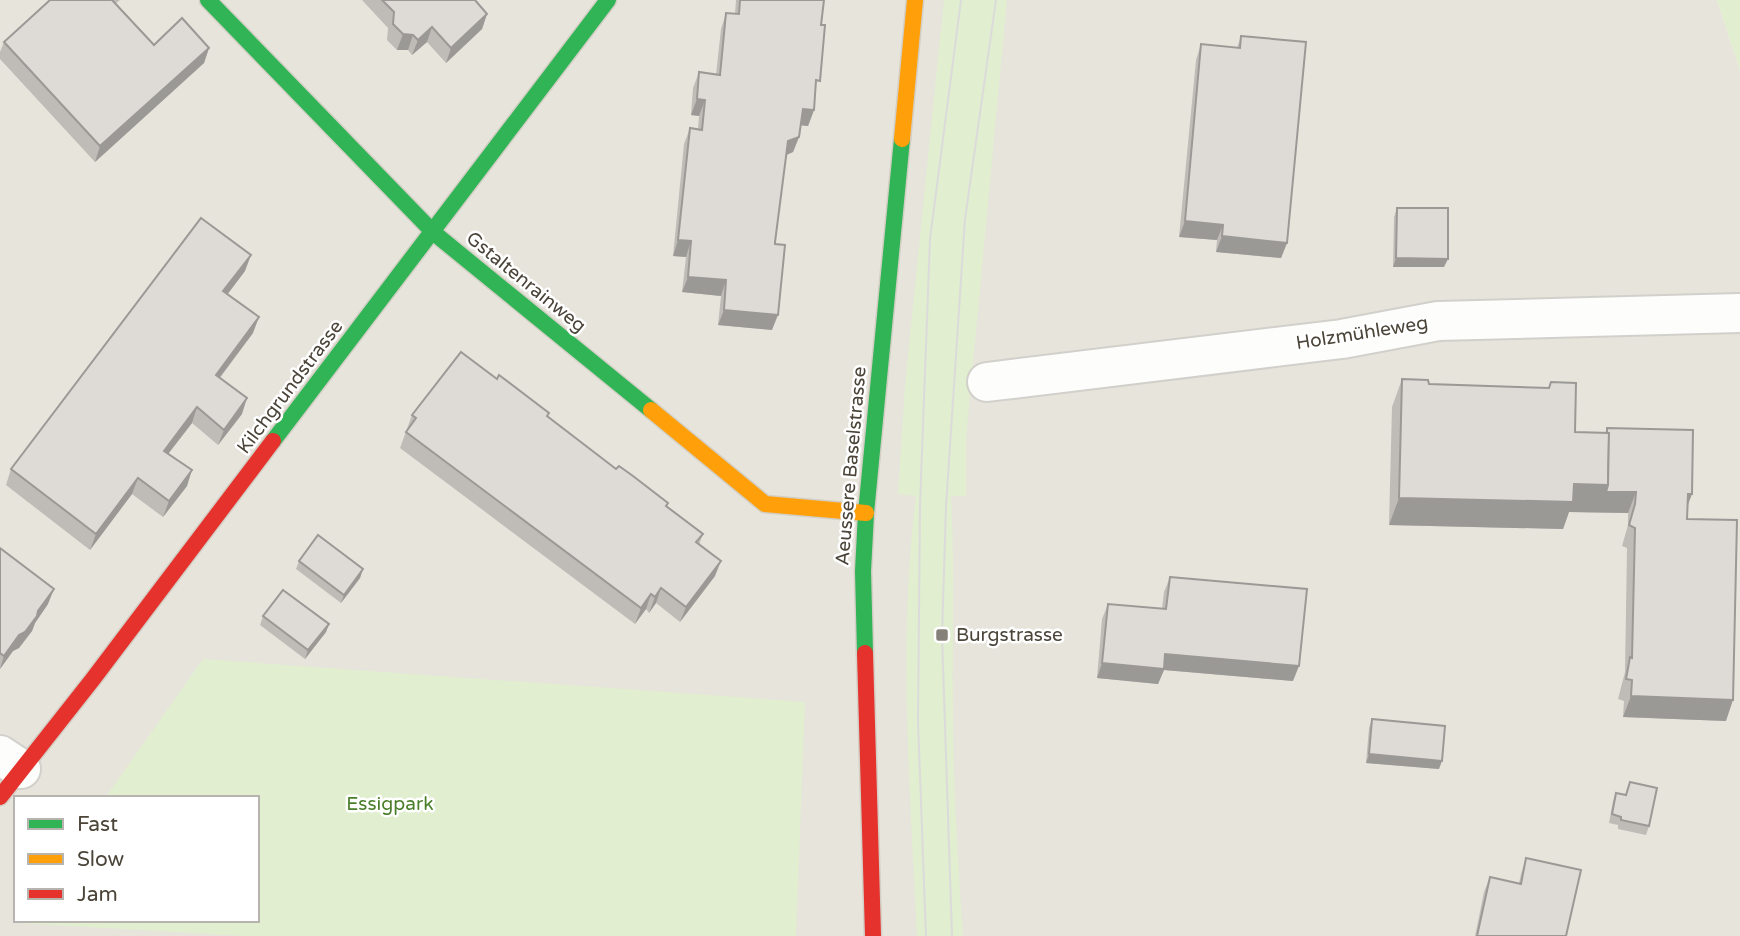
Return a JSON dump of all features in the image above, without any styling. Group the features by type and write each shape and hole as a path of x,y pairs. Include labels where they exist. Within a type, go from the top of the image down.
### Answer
{"street":[{"name":"Gstaltenrainweg","path":"208,0 434,233 765,505 866,513"},
{"name":"Kilchgrundstrasse","path":"7,774 93,679 434,233 608,0"},
{"name":"Aeussere Baselstrasse","path":"873,936 863,571 866,513 915,0"},
{"name":"Holzmühleweg","path":"986,382 1342,339 1438,321 1740,313"}],"shaded area":[{"path":"0,0 1717,0 1740,71 1740,936 0,936"}],"green space":[{"path":"944,0 1007,0 966,438 966,496 951,496 954,767 963,936 917,936 907,716 908,606 916,496 898,494 905,385"},
{"path":"1717,0 1740,0 1740,71"},
{"name":"Essigpark","path":"203,659 805,702 796,936 244,936 17,923 259,922 259,796 106,796"}],"building":[{"path":"50,0 112,0 154,45 182,18 209,48 100,146 4,42"},
{"path":"382,0 475,0 487,14 451,48 432,27 418,40 413,35 403,34 393,24 394,12"},
{"path":"740,0 824,0 821,25 825,25 820,81 816,80 814,110 803,109 799,137 788,141 775,242 785,245 778,315 724,310 726,280 688,277 691,241 678,240 690,128 702,130 705,100 697,99 699,72 720,75 726,13 739,14"},
{"path":"1241,36 1306,42 1287,243 1222,236 1223,225 1185,221 1201,44 1240,48"},
{"path":"1397,208 1448,208 1448,259 1396,258"},
{"path":"201,218 251,255 223,291 259,317 216,375 247,398 224,430 197,407 164,451 192,470 169,501 138,478 96,534 11,469"},
{"path":"461,352 497,379 499,375 616,469 619,466 668,503 666,506 703,534 696,542 721,561 686,607 661,588 655,597 651,594 641,608 406,432 416,418 412,415"},
{"path":"1402,379 1428,380 1429,384 1549,388 1551,382 1576,383 1575,432 1609,433 1608,485 1574,484 1573,502 1399,498"},
{"path":"1607,428 1693,430 1692,494 1688,494 1687,519 1737,520 1733,700 1631,696 1632,680 1626,679 1630,657 1632,658 1635,528 1629,525 1636,492 1606,492"},
{"path":"318,535 363,569 344,595 299,561"},
{"path":"0,548 54,589 37,616 4,656 0,653"},
{"path":"1170,577 1307,589 1299,666 1165,654 1164,669 1102,663 1108,604 1166,609"},
{"path":"283,590 329,624 308,650 263,616"},
{"path":"1372,719 1445,726 1442,761 1369,754"},
{"path":"1630,782 1657,788 1649,826 1621,820 1621,817 1612,814 1616,793 1626,795"},
{"path":"1526,858 1581,870 1566,936 1477,936 1490,877 1521,884"}],"tram line":[{"path":"926,936 918,722 920,505 930,239 961,0"},
{"path":"952,936 942,635 946,506 965,219 996,0"}],"traffic: fast":[{"path":"208,0 434,233 651,410"},
{"path":"273,441 608,0"},
{"path":"865,653 863,571 866,513 902,139"}],"traffic: slow":[{"path":"902,139 915,0"},
{"path":"651,410 765,504 866,513"}],"traffic: jam":[{"path":"0,797 273,441"},
{"path":"865,653 873,936"}],"place":[{"name":"Burgstrasse","path":"942,635"}]}
